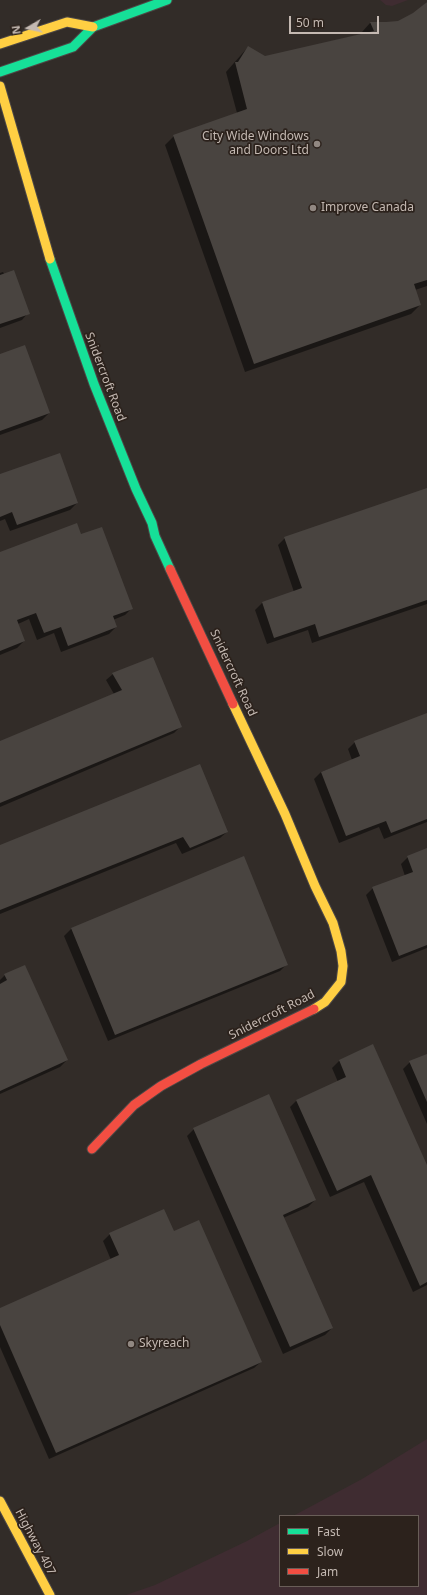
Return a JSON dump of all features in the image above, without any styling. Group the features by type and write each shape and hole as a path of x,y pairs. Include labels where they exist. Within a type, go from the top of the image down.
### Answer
{"main road":[{"path":"0,72 73,48 93,27 167,0"},
{"path":"0,44 67,22 93,27"},
{"name":"Snidercroft Road","path":"0,86 51,263 94,384 136,489 152,523 155,536 285,814 315,886 333,923 340,950 342,966 341,982 325,1002 316,1008 200,1064 160,1086 134,1105 92,1149"},
{"name":"Highway 407","path":"0,1500 50,1595"}],"shaded area":[{"path":"380,0 408,0 392,6 386,5"},
{"path":"427,1439 427,1595 126,1595 155,1585 247,1541 279,1524 279,1587 419,1587 419,1515 295,1515 362,1479"}],"building":[{"name":"Improve Canada","path":"427,2 427,280 414,284 421,305 254,364 173,135 247,109 235,62 238,62 248,46 265,56 374,31 370,22 398,21 413,13"},
{"path":"14,270 30,314 0,324 0,275"},
{"path":"25,345 50,413 0,431 0,354"},
{"path":"60,453 78,503 17,525 12,512 0,517 0,474"},
{"path":"427,488 427,600 319,637 315,624 274,638 262,602 302,588 284,537"},
{"path":"77,523 81,534 102,527 133,609 113,616 117,627 68,646 61,627 44,633 36,613 17,620 25,641 0,651 0,552"},
{"path":"153,657 182,727 0,803 0,741 122,690 112,673"},
{"path":"427,713 427,819 391,833 386,821 346,836 321,772 360,756 354,741"},
{"path":"200,764 228,832 190,848 183,837 0,910 0,845"},
{"path":"427,848 427,945 399,956 372,887 413,872 407,856"},
{"path":"244,856 288,965 115,1035 71,928"},
{"path":"25,965 68,1060 0,1091 0,984 7,980 4,974"},
{"path":"373,1044 427,1165 427,1282 420,1286 371,1175 337,1191 296,1100 346,1077 339,1060"},
{"path":"427,1054 427,1102 409,1061"},
{"path":"269,1094 316,1200 283,1215 333,1328 290,1347 193,1128"},
{"name":"Skyreach","path":"164,1209 174,1231 199,1220 262,1362 56,1453 0,1325 0,1308 119,1255 109,1233"}],"traffic: fast":[{"path":"0,72 73,47 93,27 167,0"},
{"path":"50,259 94,384 136,489 152,523 155,536 170,569"}],"traffic: slow":[{"path":"0,44 67,22 93,27"},
{"path":"0,86 50,259"},
{"path":"233,704 285,814 315,886 333,923 341,951 343,966 341,982 325,1002 314,1009"},
{"path":"0,1501 50,1595"}],"traffic: jam":[{"path":"170,569 233,704"},
{"path":"92,1149 134,1105 161,1086 201,1064 314,1009"}],"place":[{"name":"City Wide Windows and Doors Ltd","path":"317,144"},
{"name":"Improve Canada","path":"313,208"},
{"name":"Skyreach","path":"131,1344"}]}
